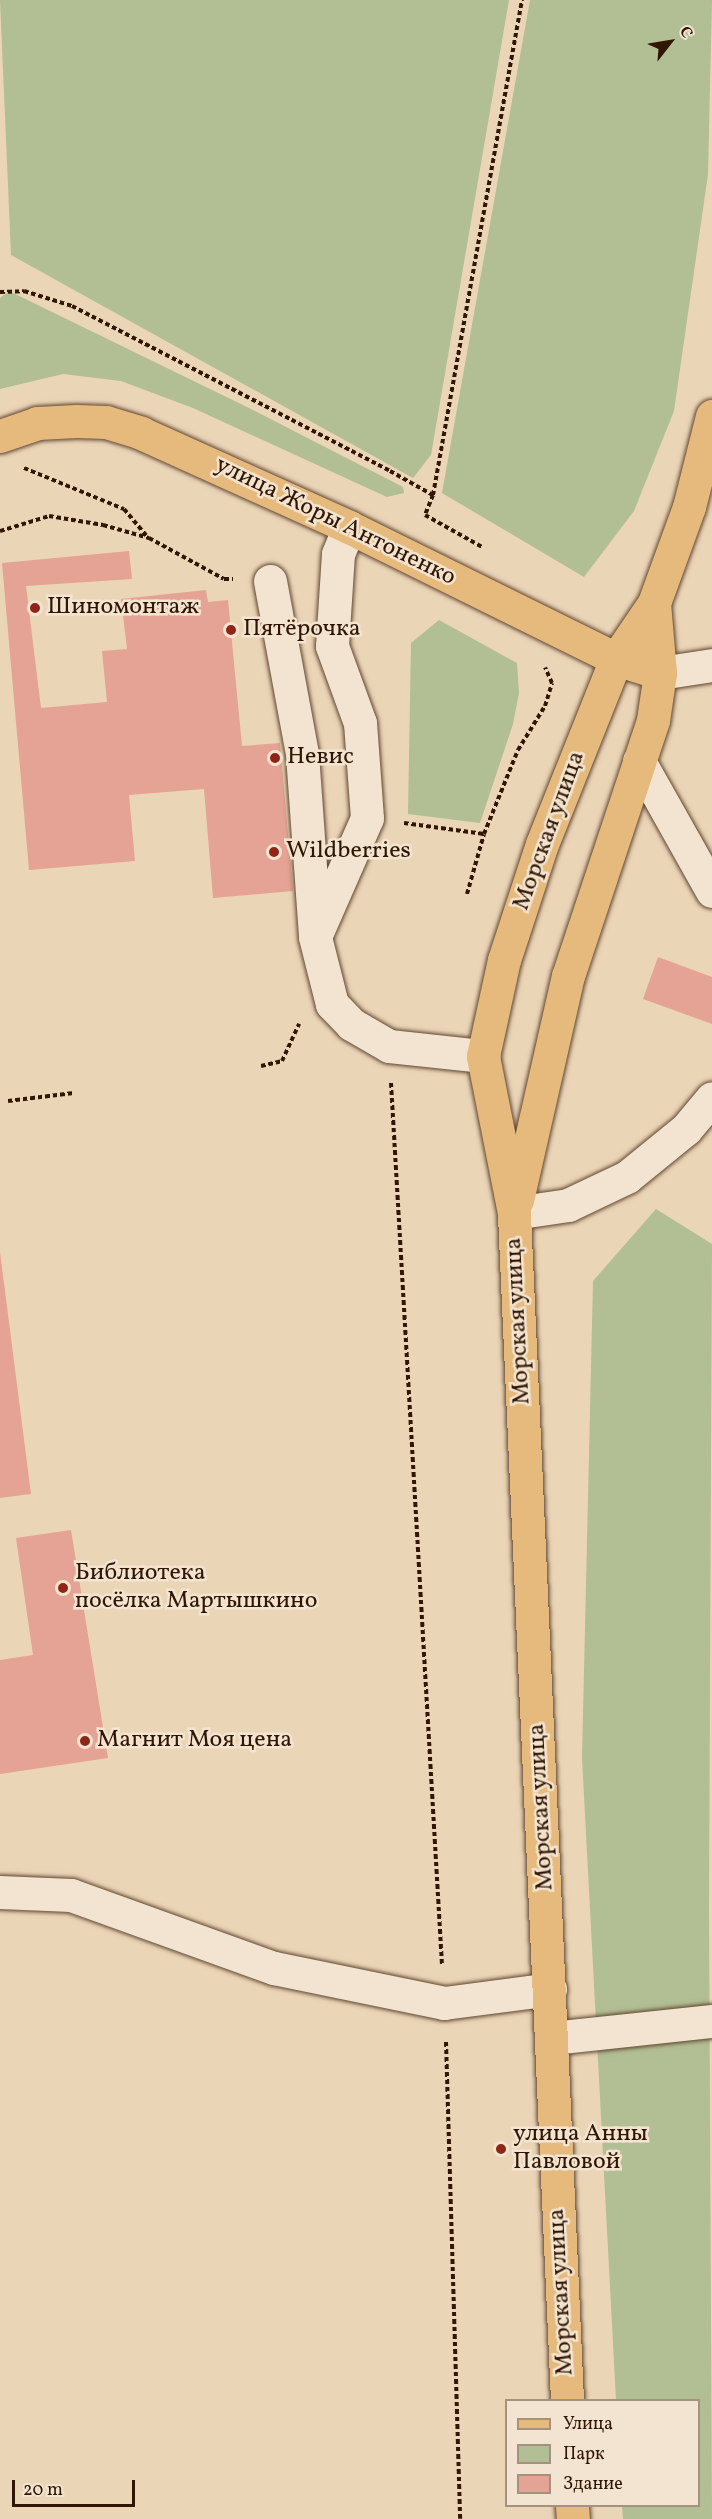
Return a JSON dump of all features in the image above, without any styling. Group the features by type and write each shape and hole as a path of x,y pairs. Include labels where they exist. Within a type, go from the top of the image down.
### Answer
{"main road":[{"name":"Морская улица","path":"567,2399 514,1214 483,1056 504,960 542,844 616,659 654,603 689,507 712,416"},
{"name":"улица Жоры Антоненко","path":"0,436 37,423 106,422 208,460 616,659 660,674"},
{"name":"Морская улица","path":"514,1214 568,976 653,720 660,674 654,603"}],"street":[{"path":"315,937 367,818 360,723 332,646 338,554 349,527"},
{"path":"270,581 302,754 315,937 332,1004 351,1024 388,1046 483,1056"},
{"path":"283,654 332,646"},
{"path":"660,674 712,665"},
{"path":"639,761 712,891"},
{"path":"514,1214 568,1205 627,1177 686,1129 712,1098"},
{"path":"0,1892 71,1896 274,1968 444,2003 550,1989"},
{"path":"552,2038 712,2021"}],"path":[{"path":"492,553 425,514 433,495 522,0"},
{"path":"0,292 24,291 72,306 433,495"},
{"path":"18,466 124,509 149,538"},
{"path":"0,531 48,516 103,525 149,538 224,579 270,581"},
{"path":"467,894 484,834 518,750 545,706 552,683 543,663"},
{"path":"367,818 484,834"},
{"path":"261,1066 282,1061 323,975"},
{"path":"388,1046 444,2003 460,2519"},
{"path":"8,1101 74,1093"}],"green space":[{"path":"0,0 509,0 431,455 413,478 11,255"},
{"path":"530,0 712,0 708,174 674,411 634,511 584,577 442,493"},
{"path":"9,291 249,408 403,487 404,493 387,497 193,408 121,381 63,374 0,389 0,298"},
{"path":"439,620 517,663 519,693 513,724 480,823 408,814 411,643"},
{"path":"656,1209 712,1244 709,1906 712,2519 623,2519 622,2507 700,2507 700,2399 616,2399 582,1758 593,1281"}],"building":[{"path":"129,551 132,579 26,586 41,708 107,702 102,651 127,649 121,599 206,590 208,602 228,600 242,746 280,743 293,891 213,898 204,789 129,795 135,861 29,870 2,563"},
{"path":"658,957 712,977 712,1024 643,999"},
{"path":"0,1252 31,1494 0,1498"},
{"path":"71,1530 108,1758 0,1774 0,1660 33,1655 16,1538"}],"place":[{"name":"Шиномонтаж","path":"35,608"},
{"name":"Пятёрочка","path":"231,630"},
{"name":"Невис","path":"275,758"},
{"name":"Wildberries","path":"274,852"},
{"name":"Библиотека посёлка Мартышкино","path":"63,1588"},
{"name":"Магнит Моя цена","path":"85,1741"},
{"name":"улица Анны Павловой","path":"501,2149"}]}
